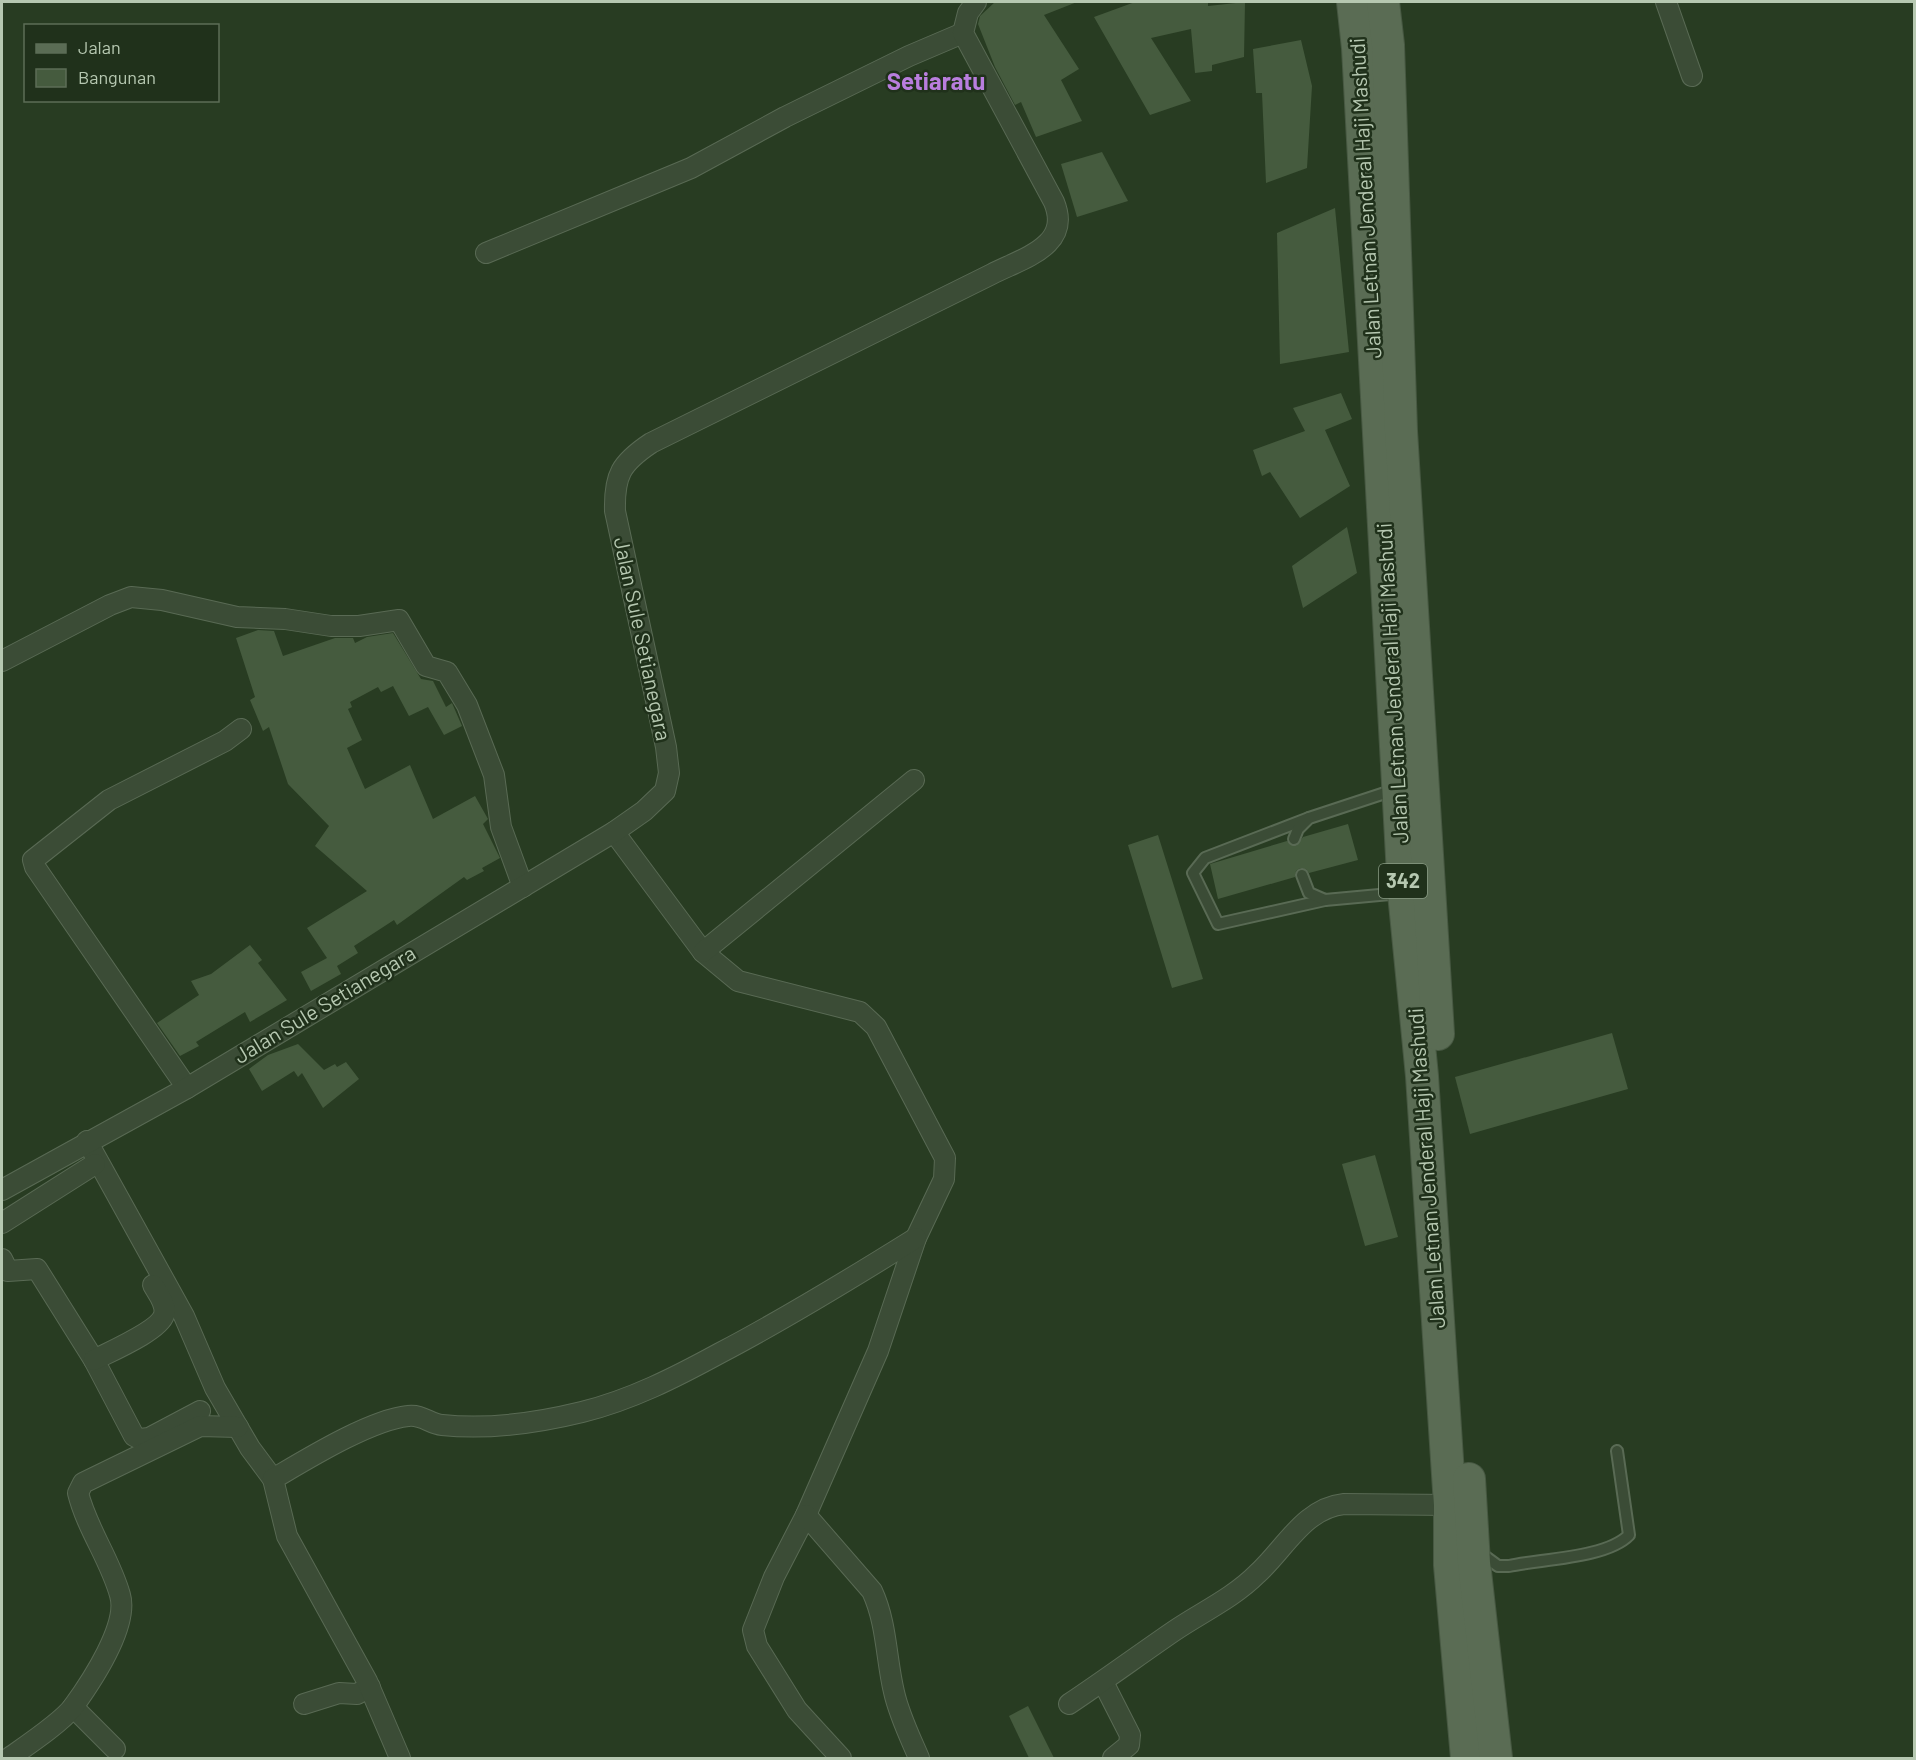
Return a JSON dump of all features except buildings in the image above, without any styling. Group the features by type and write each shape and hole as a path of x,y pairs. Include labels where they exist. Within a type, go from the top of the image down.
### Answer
{"main road":[{"name":"Jalan Letnan Jenderal Haji Mashudi","path":"1353,2 1373,47 1401,431 1441,1071 1466,1558 1467,1758"},
{"name":"Jalan Letnan Jenderal Haji Mashudi","path":"1383,2 1373,47 1398,789 1404,893 1422,1076 1450,1505 1466,1558 1496,1758"}],"street":[{"path":"486,253 691,168 795,112 909,56 963,33 968,13 976,2"},
{"path":"1666,2 1692,76"},
{"name":"Jalan Sule Setianegara","path":"2,1190 87,1141 187,1088 523,887 614,832 644,811 665,791 669,773 615,512 618,478 626,461 651,442 992,274 1046,245 1056,234 1059,219 1054,202 963,33"},
{"path":"2,661 110,605 131,597 162,600 237,617 285,619 331,626 358,626 399,620 426,666 447,672 467,705 494,775 501,827 523,887"},
{"path":"187,1088 35,867 33,860 109,800 225,741 241,729"},
{"path":"704,952 915,780"},
{"path":"614,832 704,952 738,981 748,986 860,1012 876,1027 945,1158 944,1179 916,1238 878,1350 806,1515 774,1577 756,1619 752,1637 797,1710 841,1758"},
{"path":"87,1141 184,1316 215,1388 273,1479 289,1542 370,1687 400,1758"},
{"path":"2,1223 95,1164"},
{"path":"94,1360 152,1329 164,1313 163,1303 117,1220"},
{"path":"273,1479 369,1426 408,1416 424,1418 441,1425 507,1426 582,1412 616,1402 663,1383 795,1314 916,1238"},
{"path":"2,1259 8,1271 37,1269 94,1360 129,1430 140,1439 149,1438 200,1411"},
{"path":"9,1758 73,1707 114,1642 121,1597 82,1511 78,1493 83,1482 200,1426 238,1427"},
{"path":"1069,1704 1175,1630 1237,1592 1264,1568 1310,1517 1326,1508 1344,1504 1450,1505"},
{"path":"806,1515 872,1591 877,1601 882,1617 894,1693 919,1758"},
{"path":"1103,1682 1130,1735 1129,1745 1113,1758"},
{"path":"304,1704 339,1693 357,1694 370,1687"},
{"path":"73,1707 115,1749"}],"lane":[{"path":"1398,789 1309,818 1205,858 1193,873 1218,924 1325,900 1404,893"},
{"path":"1294,839 1298,829 1309,818"},
{"path":"1302,875 1309,893 1325,900"},
{"path":"1466,1558 1498,1566 1509,1566 1583,1554 1621,1543 1629,1535 1617,1451"}],"district":[{"name":"Setiaratu","path":"936,82"}]}
